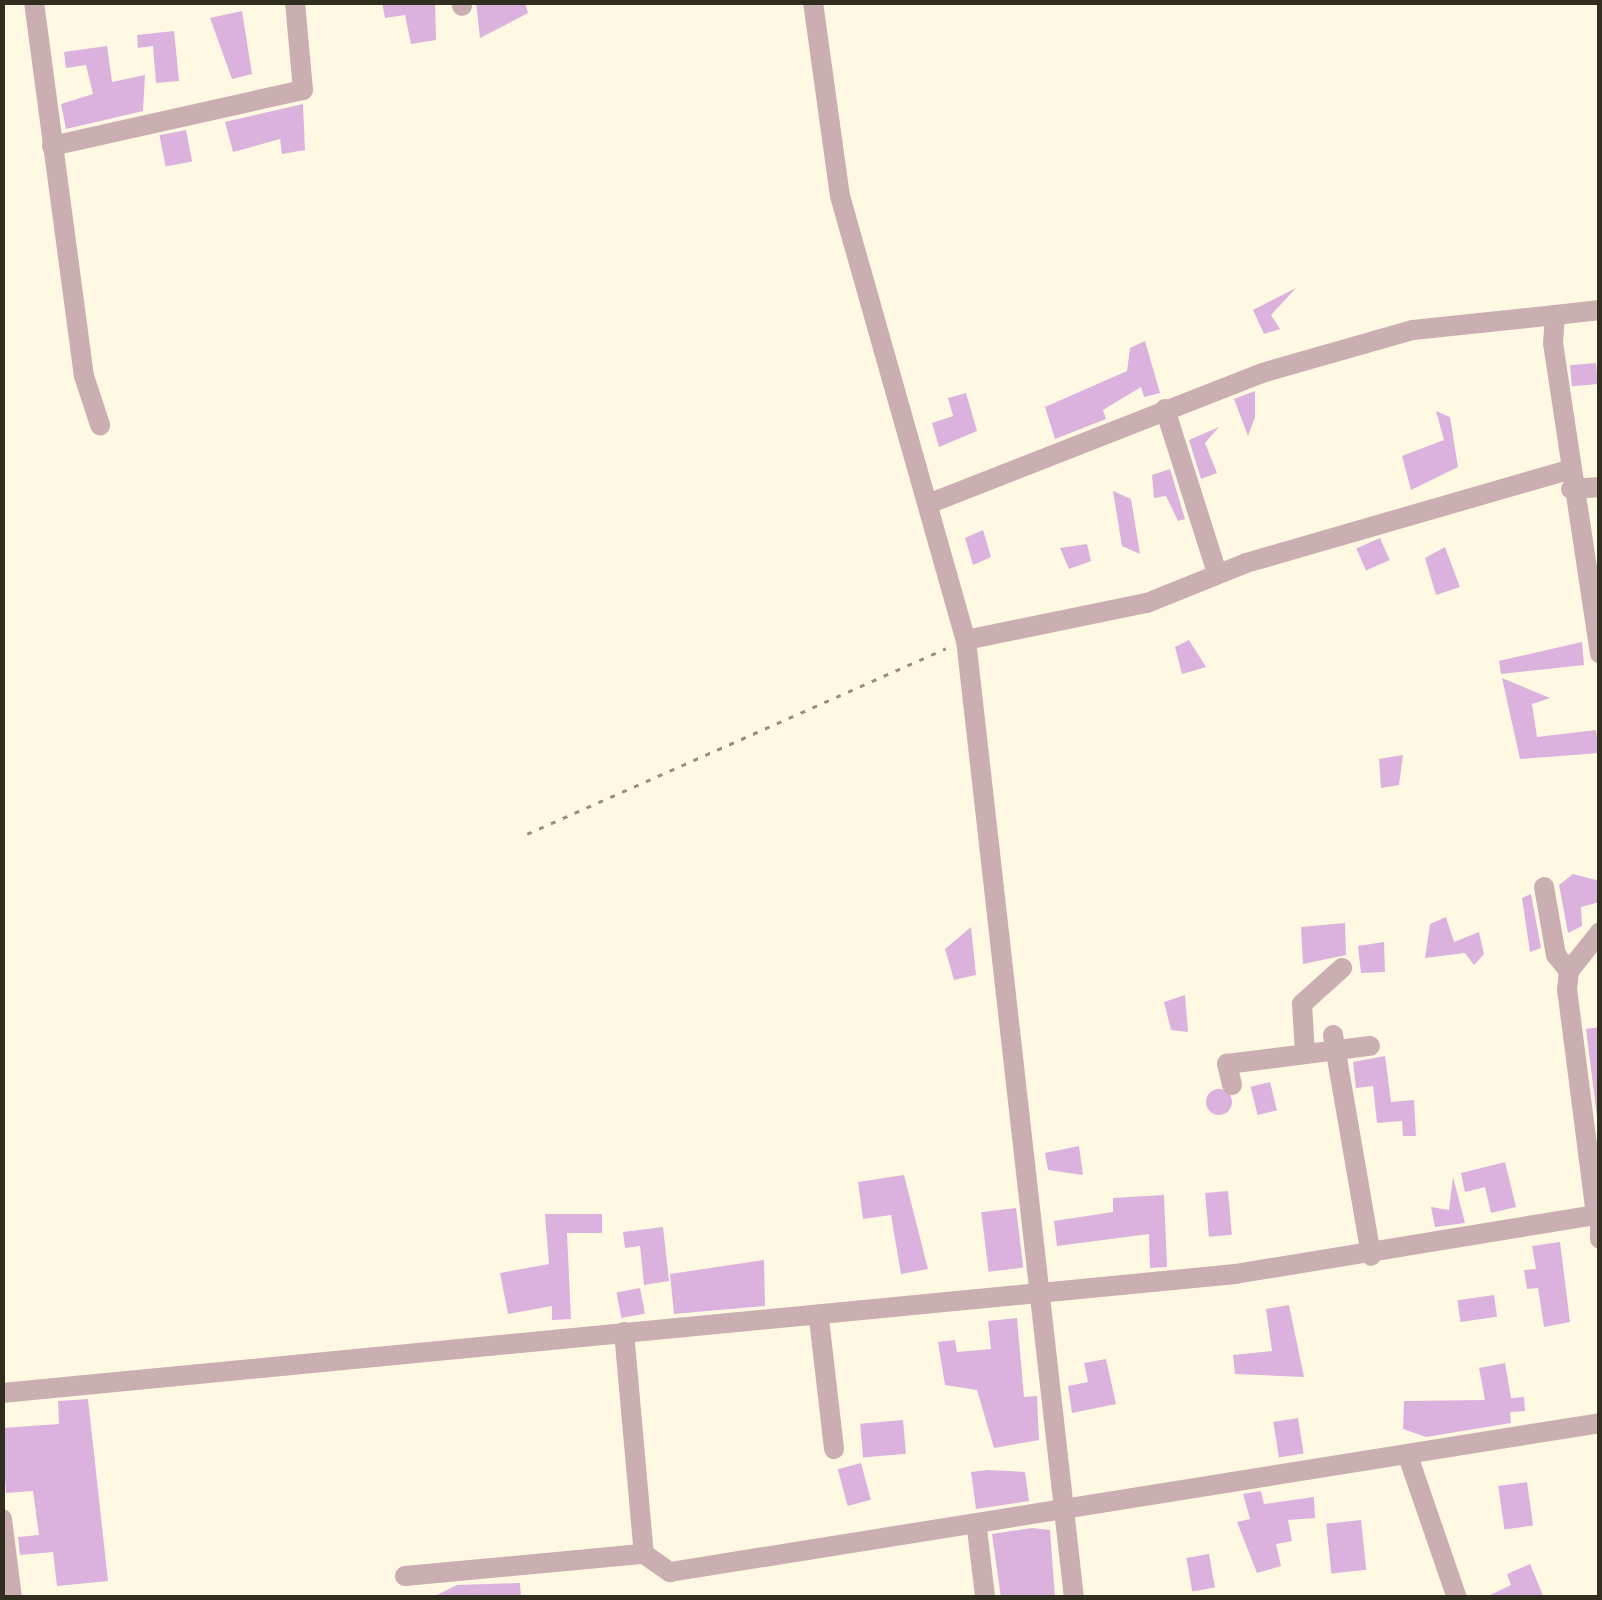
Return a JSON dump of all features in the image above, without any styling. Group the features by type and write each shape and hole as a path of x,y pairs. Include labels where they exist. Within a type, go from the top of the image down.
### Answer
{"street":[{"path":"34,2 52,146 100,425"},
{"path":"52,146 303,90 296,2"},
{"path":"813,2 840,196 933,502 966,640 1074,1598"},
{"path":"933,502 1165,409 1413,330 1600,310"},
{"path":"1555,315 1570,479 1600,653"},
{"path":"1165,409 1217,573"},
{"path":"966,640 1146,603 1217,573 1570,479 1600,487"},
{"path":"1544,887 1556,955 1569,971 1600,1238"},
{"path":"1569,971 1600,932"},
{"path":"1304,1054 1302,1004 1342,968"},
{"path":"1334,1043 1371,1256"},
{"path":"1232,1085 1227,1064 1304,1054 1334,1043 1370,1046"},
{"path":"2,1393 624,1332 819,1319 1040,1290 1371,1256 1598,1214"},
{"path":"819,1319 834,1450"},
{"path":"624,1332 644,1554"},
{"path":"406,1576 644,1554 670,1572 1066,1515 1600,1423"},
{"path":"1408,1456 1457,1598"},
{"path":"2,1519 12,1598"},
{"path":"977,1529 985,1596"}],"path":[{"path":"527,834 966,640"}],"building":[{"path":"382,2 435,2 436,40 411,44 405,15 385,18"},
{"path":"476,2 525,2 528,13 480,38"},
{"path":"242,11 252,74 232,79 210,18"},
{"path":"174,31 179,81 156,83 153,46 138,48 137,35"},
{"path":"107,46 112,82 145,75 143,111 66,129 61,104 93,94 86,65 66,68 64,52"},
{"path":"303,104 305,150 282,154 280,139 233,152 225,122"},
{"path":"186,130 192,161 166,167 159,135"},
{"path":"1296,288 1271,315 1280,329 1264,334 1253,310"},
{"path":"1145,341 1160,393 1144,397 1141,387 1103,410 1106,419 1055,439 1045,407 1127,371 1130,348"},
{"path":"1596,363 1598,384 1572,386 1570,365"},
{"path":"1255,391 1255,417 1248,436 1234,399"},
{"path":"966,393 977,431 939,447 932,423 953,416 948,398"},
{"path":"1436,411 1450,417 1458,467 1411,490 1402,456 1444,440"},
{"path":"1219,427 1205,443 1217,473 1201,479 1189,440"},
{"path":"1170,469 1185,519 1178,521 1166,496 1154,498 1152,475"},
{"path":"1113,491 1131,499 1140,554 1122,546"},
{"path":"983,530 991,557 973,565 965,538"},
{"path":"1380,538 1390,560 1366,571 1356,549"},
{"path":"1087,544 1091,561 1069,569 1060,548"},
{"path":"1445,547 1460,587 1436,595 1425,558"},
{"path":"1189,640 1206,667 1182,674 1175,647"},
{"path":"1582,642 1584,665 1501,674 1499,661"},
{"path":"1502,678 1550,698 1532,704 1537,737 1596,730 1599,753 1520,759"},
{"path":"1403,755 1399,785 1381,788 1379,759"},
{"path":"1573,874 1600,881 1600,902 1581,907 1582,926 1568,933 1559,885"},
{"path":"1531,894 1541,948 1530,952 1522,898"},
{"path":"1446,917 1454,942 1479,932 1484,954 1474,965 1465,953 1425,958 1430,924"},
{"path":"1345,923 1346,955 1303,964 1301,927"},
{"path":"971,927 976,975 954,980 945,949"},
{"path":"1384,942 1385,972 1361,973 1358,946"},
{"path":"1185,995 1188,1032 1171,1030 1164,1002"},
{"path":"1600,1027 1600,1117 1597,1117 1586,1029"},
{"path":"1385,1056 1391,1102 1414,1100 1416,1136 1403,1136 1402,1121 1377,1123 1373,1086 1356,1088 1353,1062"},
{"path":"1270,1082 1277,1110 1258,1115 1251,1087"},
{"path":"1219,1089 1228,1093 1232,1102 1228,1111 1219,1115 1210,1111 1206,1102 1210,1093"},
{"path":"1079,1146 1083,1175 1048,1170 1045,1153"},
{"path":"1505,1162 1516,1207 1491,1213 1485,1187 1465,1192 1461,1173"},
{"path":"904,1175 928,1269 901,1274 891,1215 863,1219 858,1182"},
{"path":"1453,1177 1465,1223 1435,1227 1431,1207 1449,1210"},
{"path":"1228,1191 1232,1235 1209,1237 1205,1193"},
{"path":"1164,1195 1167,1267 1150,1268 1149,1234 1057,1246 1054,1221 1113,1212 1113,1198"},
{"path":"1016,1208 1023,1268 989,1272 981,1212"},
{"path":"545,1214 602,1214 602,1233 567,1233 571,1319 552,1320 552,1306 508,1314 500,1273 549,1264"},
{"path":"663,1227 669,1281 644,1285 640,1246 625,1248 623,1232"},
{"path":"1560,1242 1570,1322 1544,1327 1538,1288 1527,1289 1524,1270 1536,1269 1532,1246"},
{"path":"764,1260 765,1306 674,1314 670,1274"},
{"path":"640,1288 645,1314 621,1318 616,1293"},
{"path":"1494,1295 1497,1317 1460,1322 1457,1300"},
{"path":"1289,1305 1304,1377 1235,1374 1233,1355 1272,1351 1266,1309"},
{"path":"1017,1318 1024,1397 1037,1396 1039,1440 994,1448 977,1390 945,1385 938,1342 955,1340 957,1352 991,1349 988,1321"},
{"path":"1106,1359 1116,1404 1072,1413 1068,1386 1088,1382 1084,1363"},
{"path":"1505,1363 1511,1398 1524,1397 1525,1411 1510,1412 1511,1423 1426,1437 1403,1429 1404,1401 1485,1400 1479,1368"},
{"path":"88,1399 108,1581 57,1586 53,1552 20,1555 18,1537 39,1535 33,1491 6,1493 2,1428 59,1424 58,1401"},
{"path":"1298,1418 1304,1454 1279,1457 1273,1422"},
{"path":"903,1420 906,1454 863,1458 860,1424"},
{"path":"861,1463 871,1500 848,1506 838,1469"},
{"path":"971,1472 1025,1472 1029,1501 976,1509"},
{"path":"1527,1482 1533,1526 1504,1530 1498,1486"},
{"path":"1261,1491 1264,1504 1314,1497 1315,1518 1288,1520 1292,1541 1276,1544 1281,1566 1257,1573 1237,1522 1250,1519 1243,1494"},
{"path":"1361,1520 1366,1570 1331,1573 1326,1524"},
{"path":"1032,1528 1050,1530 1055,1598 1001,1598 992,1534"},
{"path":"1209,1554 1215,1587 1192,1591 1186,1558"},
{"path":"1530,1564 1544,1598 1484,1598 1511,1585 1507,1574"},
{"path":"520,1583 521,1598 431,1598 457,1585"}]}
